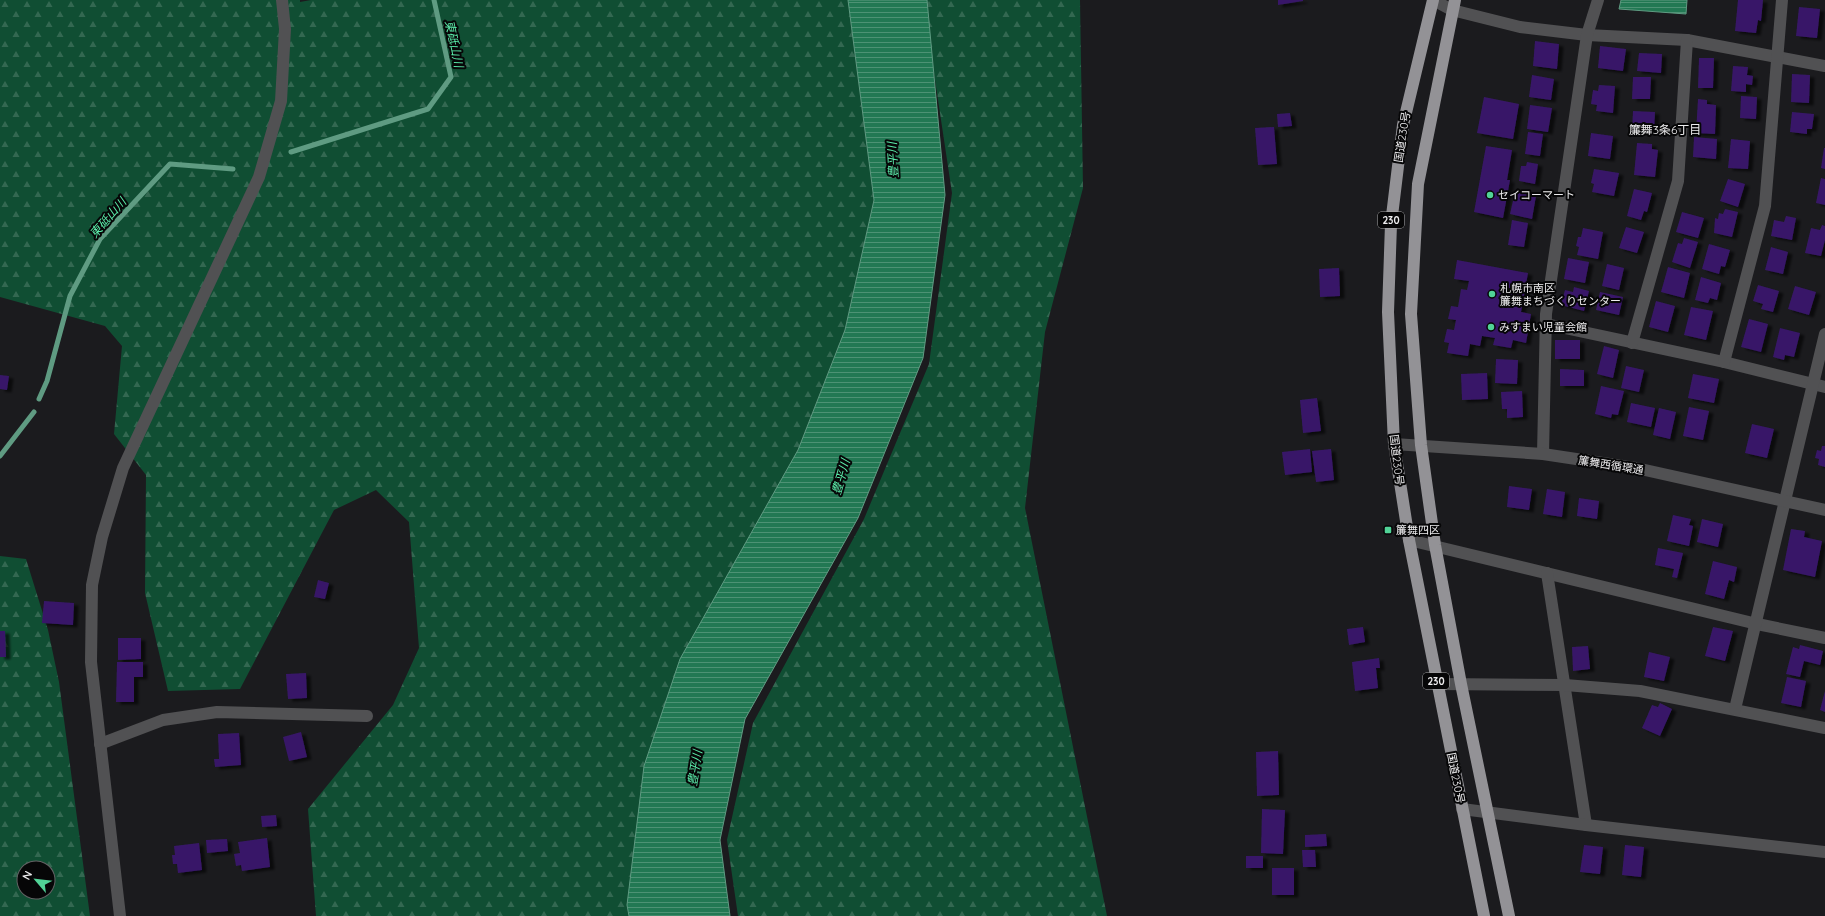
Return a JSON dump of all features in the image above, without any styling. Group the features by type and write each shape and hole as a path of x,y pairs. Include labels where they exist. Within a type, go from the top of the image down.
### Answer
{"highway":[{"name":"国道230号","path":"1433,0 1403,125 1391,224 1388,312 1394,444 1409,540 1484,916"},
{"name":"230","path":"1454,5 1418,184 1411,314 1421,445 1435,545 1461,684 1509,916"}],"street":[{"path":"120,916 91,662 92,585 102,536 123,468 259,177 281,101 285,29 282,0"},
{"path":"1433,0 1454,5 1520,27 1587,35 1687,40 1825,66"},
{"path":"1543,454 1546,324 1587,35 1598,0"},
{"path":"1724,362 1765,206 1782,0"},
{"path":"1632,343 1678,181 1687,40"},
{"path":"1546,324 1724,362 1825,387"},
{"path":"1735,709 1757,624 1784,501 1825,334"},
{"name":"簾舞西循環通","path":"1394,444 1543,454 1636,468 1825,510"},
{"path":"1409,540 1435,545 1757,624 1825,638"},
{"path":"1547,573 1586,825"},
{"path":"1437,684 1565,685 1640,691 1825,728"},
{"path":"100,744 163,720 217,712 367,716"},
{"path":"1462,809 1586,825 1825,852"}],"green space":[{"path":"0,0 300,0 300,2 311,0 848,0 874,200 845,330 798,450 627,905 629,916 316,916 308,809 393,705 419,648 409,522 376,490 334,510 240,689 168,691 145,593 146,475 114,434 122,346 105,326 0,297"},
{"path":"923,0 1080,0 1083,188 1045,332 1025,508 1107,916 738,916 727,840 753,723 864,519 929,364 952,193"},
{"path":"0,556 26,559 48,630 59,682 90,916 0,916"}],"water":[{"name":"豊平川","path":"848,0 927,0 945,195 923,358 858,518 745,719 720,840 730,916 629,916 627,905 644,766 680,659 798,450 845,330 874,200"},
{"path":"1621,0 1687,0 1686,14 1619,9"}],"building":[{"path":"1278,0 1303,0 1303,1 1278,5"},
{"path":"1738,0 1763,0 1761,21 1758,20 1756,33 1735,31"},
{"path":"1799,7 1820,9 1817,38 1796,36"},
{"path":"1535,41 1559,44 1557,69 1533,66"},
{"path":"1600,46 1626,49 1623,71 1598,68"},
{"path":"1639,53 1662,54 1661,73 1637,71"},
{"path":"1699,58 1714,58 1713,88 1698,88"},
{"path":"1733,66 1748,67 1747,75 1753,76 1752,85 1746,84 1746,92 1731,91"},
{"path":"1792,74 1810,75 1809,103 1791,102"},
{"path":"1532,75 1554,79 1551,100 1529,97"},
{"path":"1633,77 1651,77 1650,99 1632,99"},
{"path":"1599,85 1615,86 1613,113 1596,111 1597,105 1591,104 1593,90 1598,91"},
{"path":"1741,96 1757,97 1756,119 1740,118"},
{"path":"1484,97 1519,104 1513,139 1477,133"},
{"path":"1698,99 1707,100 1707,104 1716,105 1715,134 1696,133"},
{"path":"1530,105 1552,108 1548,132 1527,129"},
{"path":"1633,111 1655,112 1654,131 1632,130"},
{"path":"1792,112 1814,114 1812,129 1807,129 1807,134 1790,132"},
{"path":"1290,113 1292,126 1278,127 1277,114"},
{"path":"1274,127 1277,164 1258,165 1255,128"},
{"path":"1528,132 1543,134 1540,156 1525,154"},
{"path":"1591,133 1613,136 1610,159 1588,156"},
{"path":"1694,137 1717,139 1716,159 1693,157"},
{"path":"1731,139 1750,141 1748,169 1728,168"},
{"path":"1637,143 1652,144 1652,149 1658,150 1655,177 1634,175"},
{"path":"1486,146 1512,150 1507,180 1510,180 1503,218 1474,212"},
{"path":"1825,148 1825,169 1821,168"},
{"path":"1527,162 1538,164 1535,184 1519,181 1521,166 1526,166"},
{"path":"1594,169 1619,173 1614,196 1592,192 1594,184 1591,183"},
{"path":"1821,178 1825,179 1825,205 1816,203"},
{"path":"1728,179 1745,184 1738,207 1720,201"},
{"path":"1634,189 1652,193 1647,212 1644,211 1641,220 1627,216"},
{"path":"1515,192 1536,196 1532,219 1510,214"},
{"path":"1725,209 1738,212 1732,237 1714,233 1715,218 1718,219 1719,213 1723,214"},
{"path":"1682,212 1704,218 1698,238 1676,232"},
{"path":"1786,216 1796,218 1792,240 1771,236 1774,220 1784,222"},
{"path":"1512,220 1528,223 1524,247 1508,245"},
{"path":"1822,225 1825,226 1825,240 1821,256 1805,253 1811,228 1820,230"},
{"path":"1626,227 1644,232 1637,253 1619,248"},
{"path":"1583,228 1603,232 1598,259 1577,255 1579,247 1576,246 1578,237 1581,237"},
{"path":"1684,238 1698,242 1690,268 1672,262 1678,243 1682,244"},
{"path":"1709,244 1730,250 1725,267 1721,266 1719,274 1702,269"},
{"path":"1771,247 1788,252 1783,274 1765,270"},
{"path":"1568,258 1589,262 1585,283 1564,279"},
{"path":"1457,260 1528,273 1521,312 1531,314 1526,343 1513,340 1511,348 1493,345 1495,338 1482,336 1480,346 1470,344 1468,356 1447,353 1449,343 1444,342 1447,329 1454,330 1456,320 1448,319 1451,306 1458,307 1461,289 1467,290 1469,281 1454,279"},
{"path":"1607,264 1624,268 1619,290 1602,286"},
{"path":"1668,267 1690,273 1684,298 1661,292"},
{"path":"1339,268 1340,296 1320,297 1319,269"},
{"path":"1701,277 1721,283 1717,300 1710,298 1708,303 1695,300"},
{"path":"1758,285 1779,291 1773,312 1761,309 1763,304 1753,301"},
{"path":"1795,286 1816,292 1809,315 1788,309"},
{"path":"1574,287 1589,291 1584,311 1561,305 1565,290 1573,292"},
{"path":"1600,292 1623,297 1619,315 1596,310"},
{"path":"1656,301 1675,306 1668,332 1649,327"},
{"path":"1691,307 1713,311 1706,340 1684,335"},
{"path":"1749,319 1768,324 1761,352 1741,347"},
{"path":"1780,328 1800,333 1794,357 1785,355 1784,360 1773,357"},
{"path":"1555,340 1580,340 1580,359 1555,359"},
{"path":"1604,346 1619,350 1613,378 1597,374"},
{"path":"1496,359 1518,360 1517,384 1495,383"},
{"path":"1626,366 1644,370 1639,392 1621,388"},
{"path":"1560,369 1584,370 1584,386 1560,386"},
{"path":"1487,373 1488,399 1462,400 1461,374"},
{"path":"1693,374 1719,379 1714,403 1688,398"},
{"path":"0,375 9,376 7,390 0,389"},
{"path":"1601,386 1624,391 1618,415 1612,414 1611,418 1595,414"},
{"path":"1522,391 1523,417 1507,418 1507,409 1502,409 1501,392"},
{"path":"1317,398 1321,431 1303,433 1300,400"},
{"path":"1631,403 1655,408 1651,427 1627,422"},
{"path":"1689,407 1709,411 1703,440 1683,436"},
{"path":"1659,408 1676,412 1670,439 1653,435"},
{"path":"1752,424 1774,429 1767,458 1745,453"},
{"path":"1822,446 1825,446 1825,467 1818,465 1819,459 1815,458 1817,450 1821,451"},
{"path":"1310,449 1312,472 1285,475 1282,452"},
{"path":"1331,449 1334,480 1316,482 1312,451"},
{"path":"1509,486 1532,489 1529,510 1507,507"},
{"path":"1547,489 1565,492 1562,517 1543,514"},
{"path":"1579,498 1599,501 1597,519 1577,516"},
{"path":"1673,515 1691,519 1689,525 1693,526 1689,546 1667,541"},
{"path":"1702,519 1723,524 1718,547 1697,542"},
{"path":"1791,529 1805,531 1804,537 1822,541 1815,577 1783,570"},
{"path":"1658,548 1683,553 1677,578 1672,577 1674,569 1655,565"},
{"path":"1713,561 1737,567 1734,582 1729,580 1724,599 1705,594"},
{"path":"318,580 329,583 325,599 314,597"},
{"path":"44,601 74,603 73,625 42,623"},
{"path":"1363,627 1365,642 1349,645 1347,629"},
{"path":"1713,627 1733,631 1725,661 1705,656"},
{"path":"0,631 5,631 6,657 0,657"},
{"path":"118,638 141,638 141,659 118,660"},
{"path":"1800,645 1823,651 1820,665 1804,661 1800,677 1786,674 1793,647 1799,649"},
{"path":"1588,646 1590,669 1573,671 1572,647"},
{"path":"1649,652 1670,657 1664,681 1644,677"},
{"path":"1379,658 1380,668 1376,668 1378,688 1355,691 1352,662"},
{"path":"117,662 143,662 143,677 134,677 134,702 116,702"},
{"path":"306,673 307,698 288,699 286,674"},
{"path":"1787,677 1806,681 1801,707 1781,703"},
{"path":"1825,691 1825,712 1820,710"},
{"path":"1660,703 1672,709 1660,736 1642,728 1652,705 1658,707"},
{"path":"301,732 307,757 289,761 283,737"},
{"path":"239,733 241,765 215,767 214,759 219,759 218,734"},
{"path":"1278,751 1279,795 1257,796 1256,752"},
{"path":"1262,809 1285,810 1283,854 1261,853"},
{"path":"276,815 277,826 262,827 261,816"},
{"path":"1326,834 1327,846 1305,847 1305,835"},
{"path":"267,838 270,867 242,871 241,865 236,866 234,854 240,853 238,842"},
{"path":"227,839 228,851 207,853 206,840"},
{"path":"199,843 202,870 178,873 177,864 173,864 172,855 175,855 174,846"},
{"path":"1584,845 1603,847 1600,874 1580,872"},
{"path":"1625,845 1644,847 1641,877 1622,875"},
{"path":"1302,850 1315,850 1316,867 1303,867"},
{"path":"1246,856 1263,856 1263,868 1246,868"},
{"path":"1272,868 1294,868 1294,895 1272,895"}],"waterway":[{"name":"東砥山川","path":"291,152 428,109 451,77 434,0"},
{"name":"東砥山川","path":"39,399 47,381 70,296 100,239 170,164 233,169"},
{"name":"東砥山川","path":"0,456 34,412"}],"place":[{"name":"セイコーマート","path":"1490,195"},
{"name":"札幌市南区 簾舞まちづくりセンター","path":"1492,294"},
{"name":"みすまい児童会館","path":"1491,327"},
{"name":"簾舞四区","path":"1388,530"}],"district":[{"name":"簾舞3条6丁目","path":"1665,130"}]}
